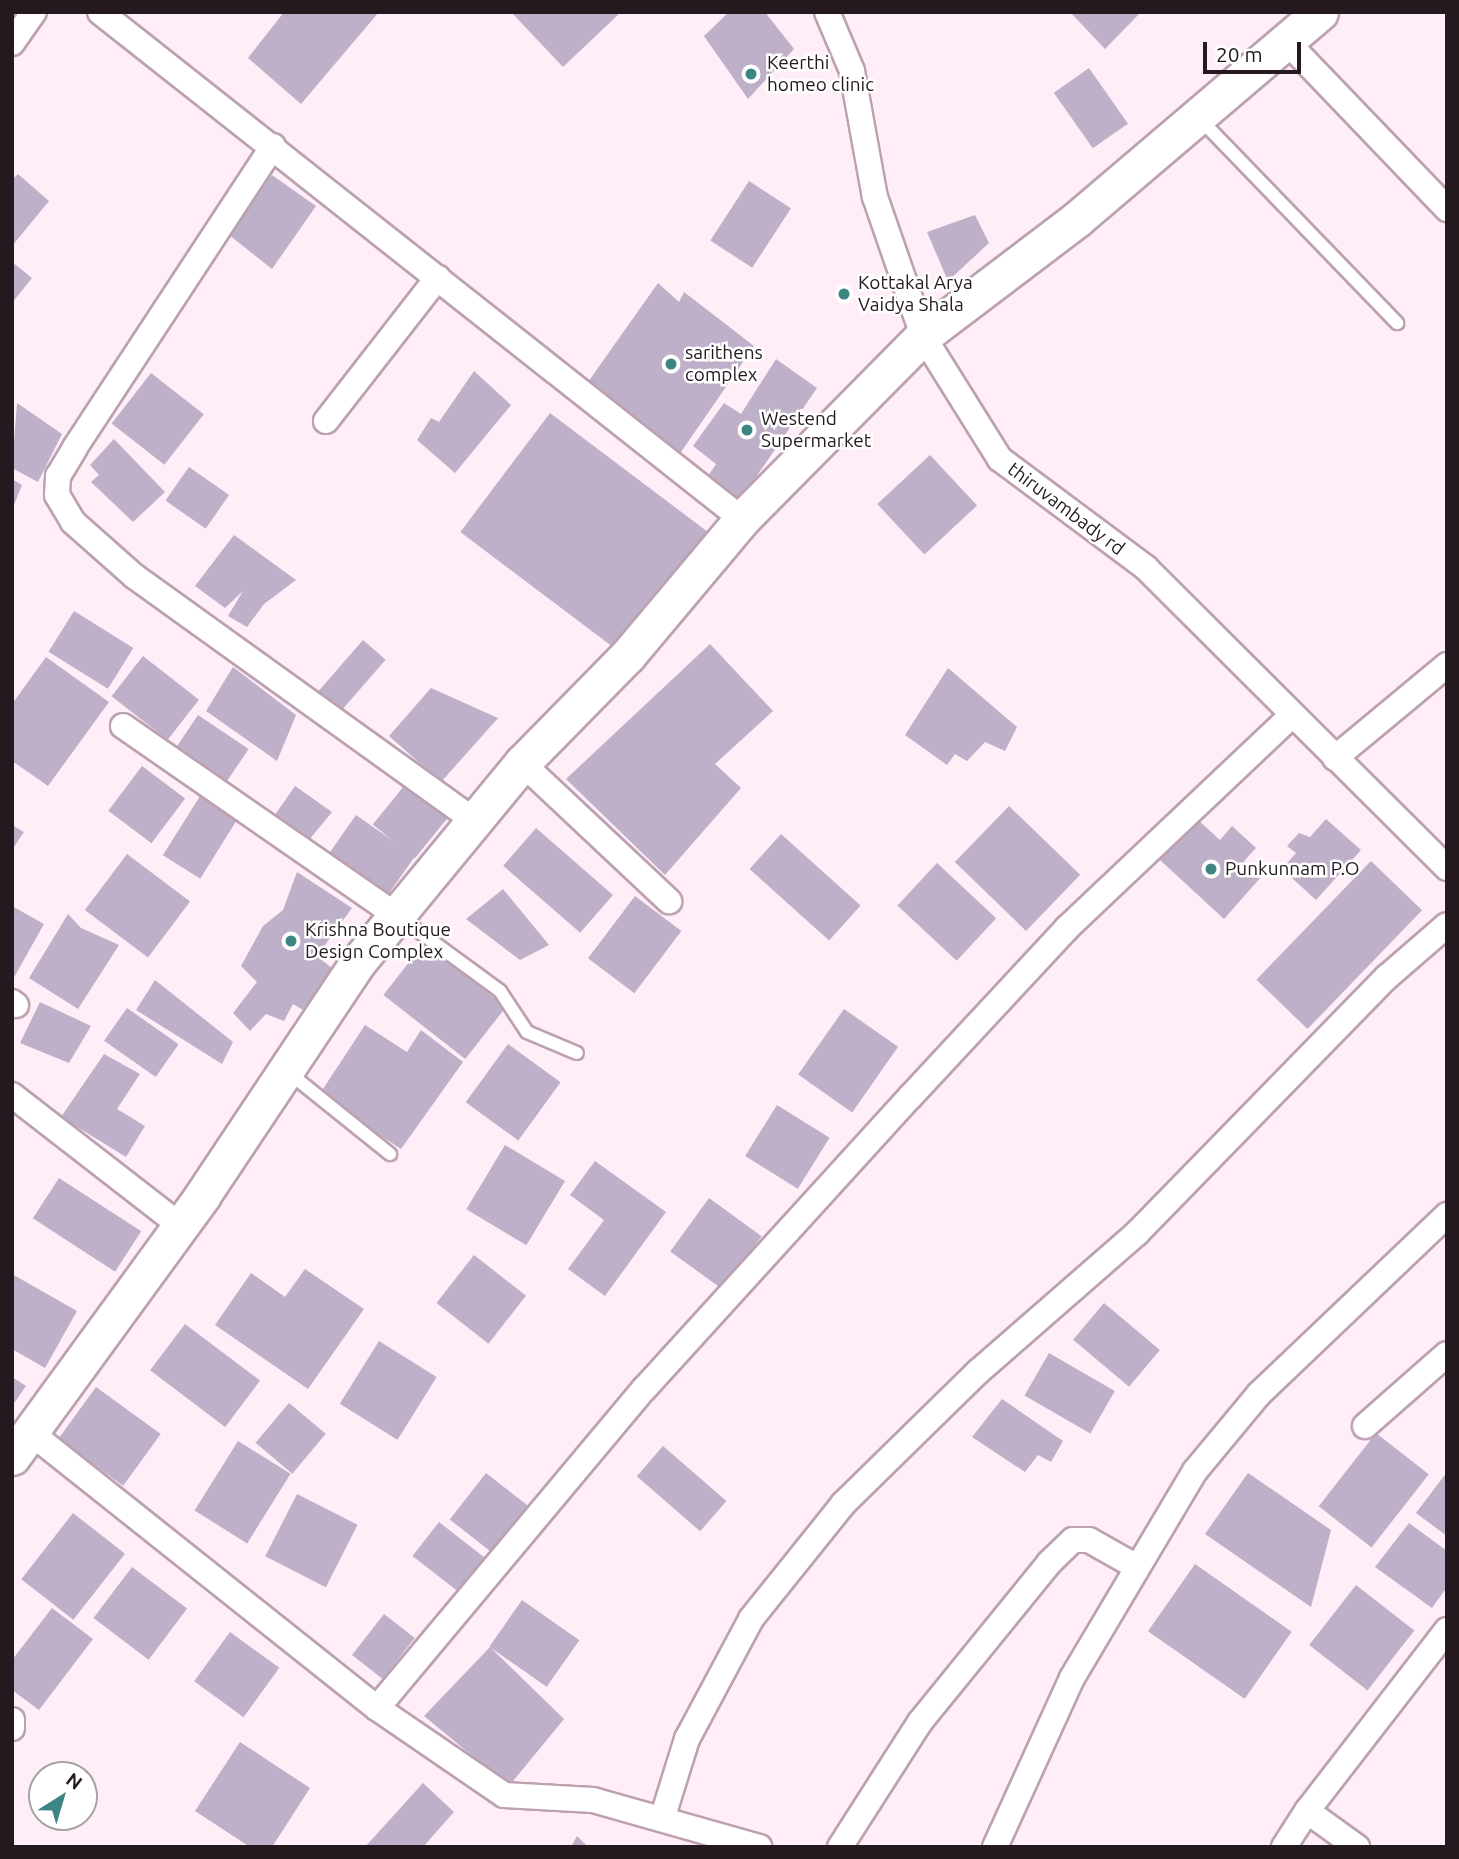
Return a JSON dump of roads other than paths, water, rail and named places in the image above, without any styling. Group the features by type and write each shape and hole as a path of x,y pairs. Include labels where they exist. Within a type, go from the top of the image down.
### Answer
{"street":[{"path":"12,43 34,12"},
{"path":"100,12 742,519"},
{"name":"thiruvambady rd","path":"827,12 852,71 875,197 923,336 1000,459 1146,568 1447,868"},
{"path":"759,1847 663,1816 593,1800 504,1795 377,1708 22,1445 181,1226 358,962 399,917 522,763 628,655 742,519 923,336 1197,116 1320,12"},
{"path":"1286,41 1447,209"},
{"path":"273,146 75,448 58,477 57,495 73,522 134,576 474,820"},
{"path":"326,421 438,278"},
{"path":"1335,758 1447,665"},
{"path":"377,1708 645,1388 911,1096 1066,928 1292,715"},
{"path":"123,726 399,917"},
{"path":"522,763 669,901"},
{"path":"663,1816 687,1739 751,1619 843,1504 979,1371 1137,1233 1358,1005 1447,925"},
{"path":"12,1095 181,1226"},
{"path":"995,1847 1072,1678 1195,1471 1259,1394 1447,1215"},
{"path":"1365,1426 1447,1354"},
{"path":"840,1847 920,1722 1049,1563 1073,1540 1089,1540 1137,1567"},
{"path":"1284,1847 1307,1811 1447,1630"},
{"path":"12,1720 12,1728"},
{"path":"1307,1811 1357,1847"}],"lane":[{"path":"1197,116 1397,323"},
{"path":"399,917 500,991 527,1032 577,1053"},
{"path":"285,1069 390,1154"}],"place":[{"name":"Keerthi homeo clinic","path":"751,74"},
{"name":"Kottakal Arya Vaidya Shala","path":"844,294"},
{"name":"sarithens complex","path":"671,364"},
{"name":"Westend Supermarket","path":"747,430"},
{"name":"Punkunnam P.O","path":"1211,869"},
{"name":"Krishna Boutique Design Complex","path":"291,941"}]}
